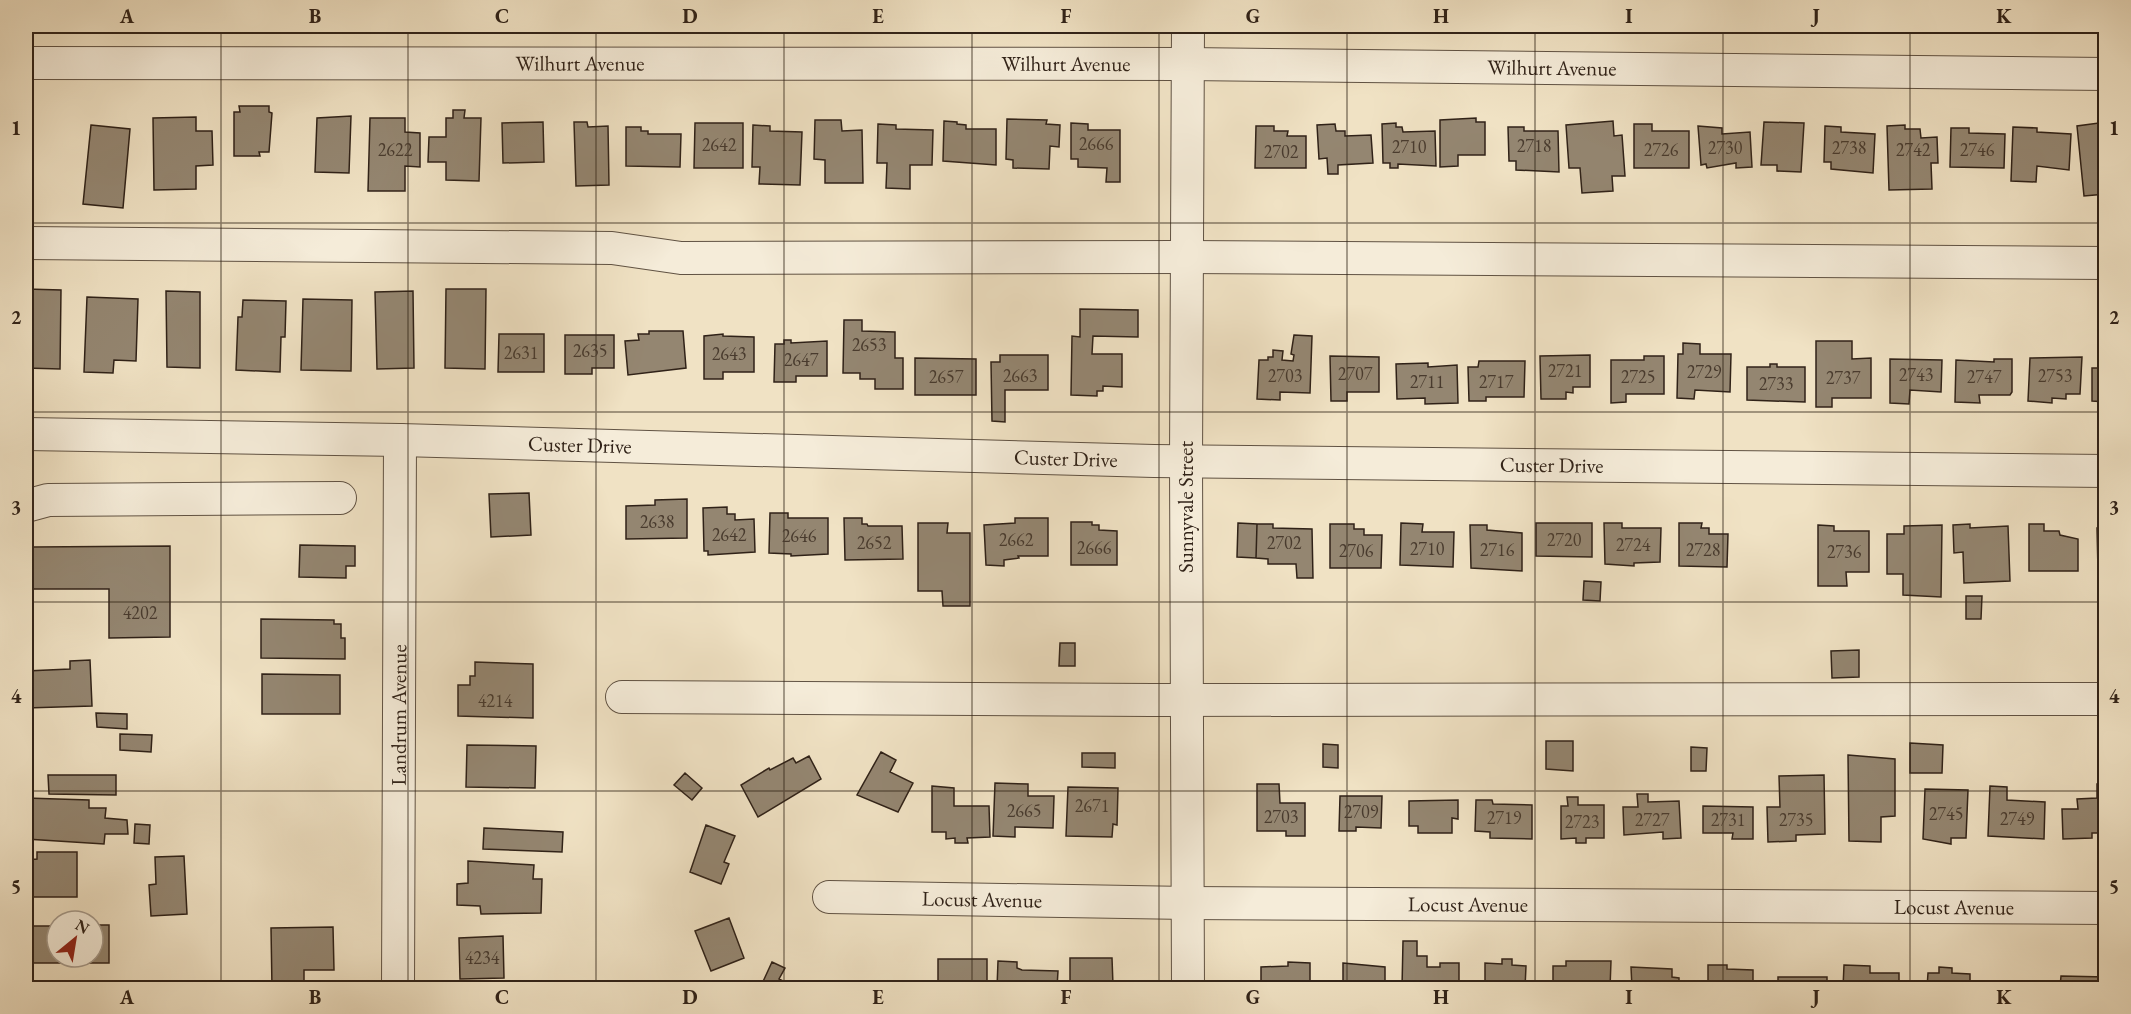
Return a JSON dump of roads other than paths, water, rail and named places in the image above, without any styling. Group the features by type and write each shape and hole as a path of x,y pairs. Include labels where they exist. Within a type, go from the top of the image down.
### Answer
{"street":[{"name":"Sunnyvale Street","path":"1188,26 1186,461 1188,988"},
{"name":"Wilhurt Avenue","path":"26,63 1188,64 2106,74"},
{"path":"26,243 612,248 693,258 1187,257 2106,262"},
{"name":"Custer Drive","path":"26,434 400,440 1186,461 2106,471"},
{"name":"Landrum Avenue","path":"398,988 400,440"},
{"path":"26,506 48,500 340,498"},
{"path":"622,696 1186,699 2106,699"},
{"name":"Locust Avenue","path":"829,897 1188,903 2106,908"}]}
